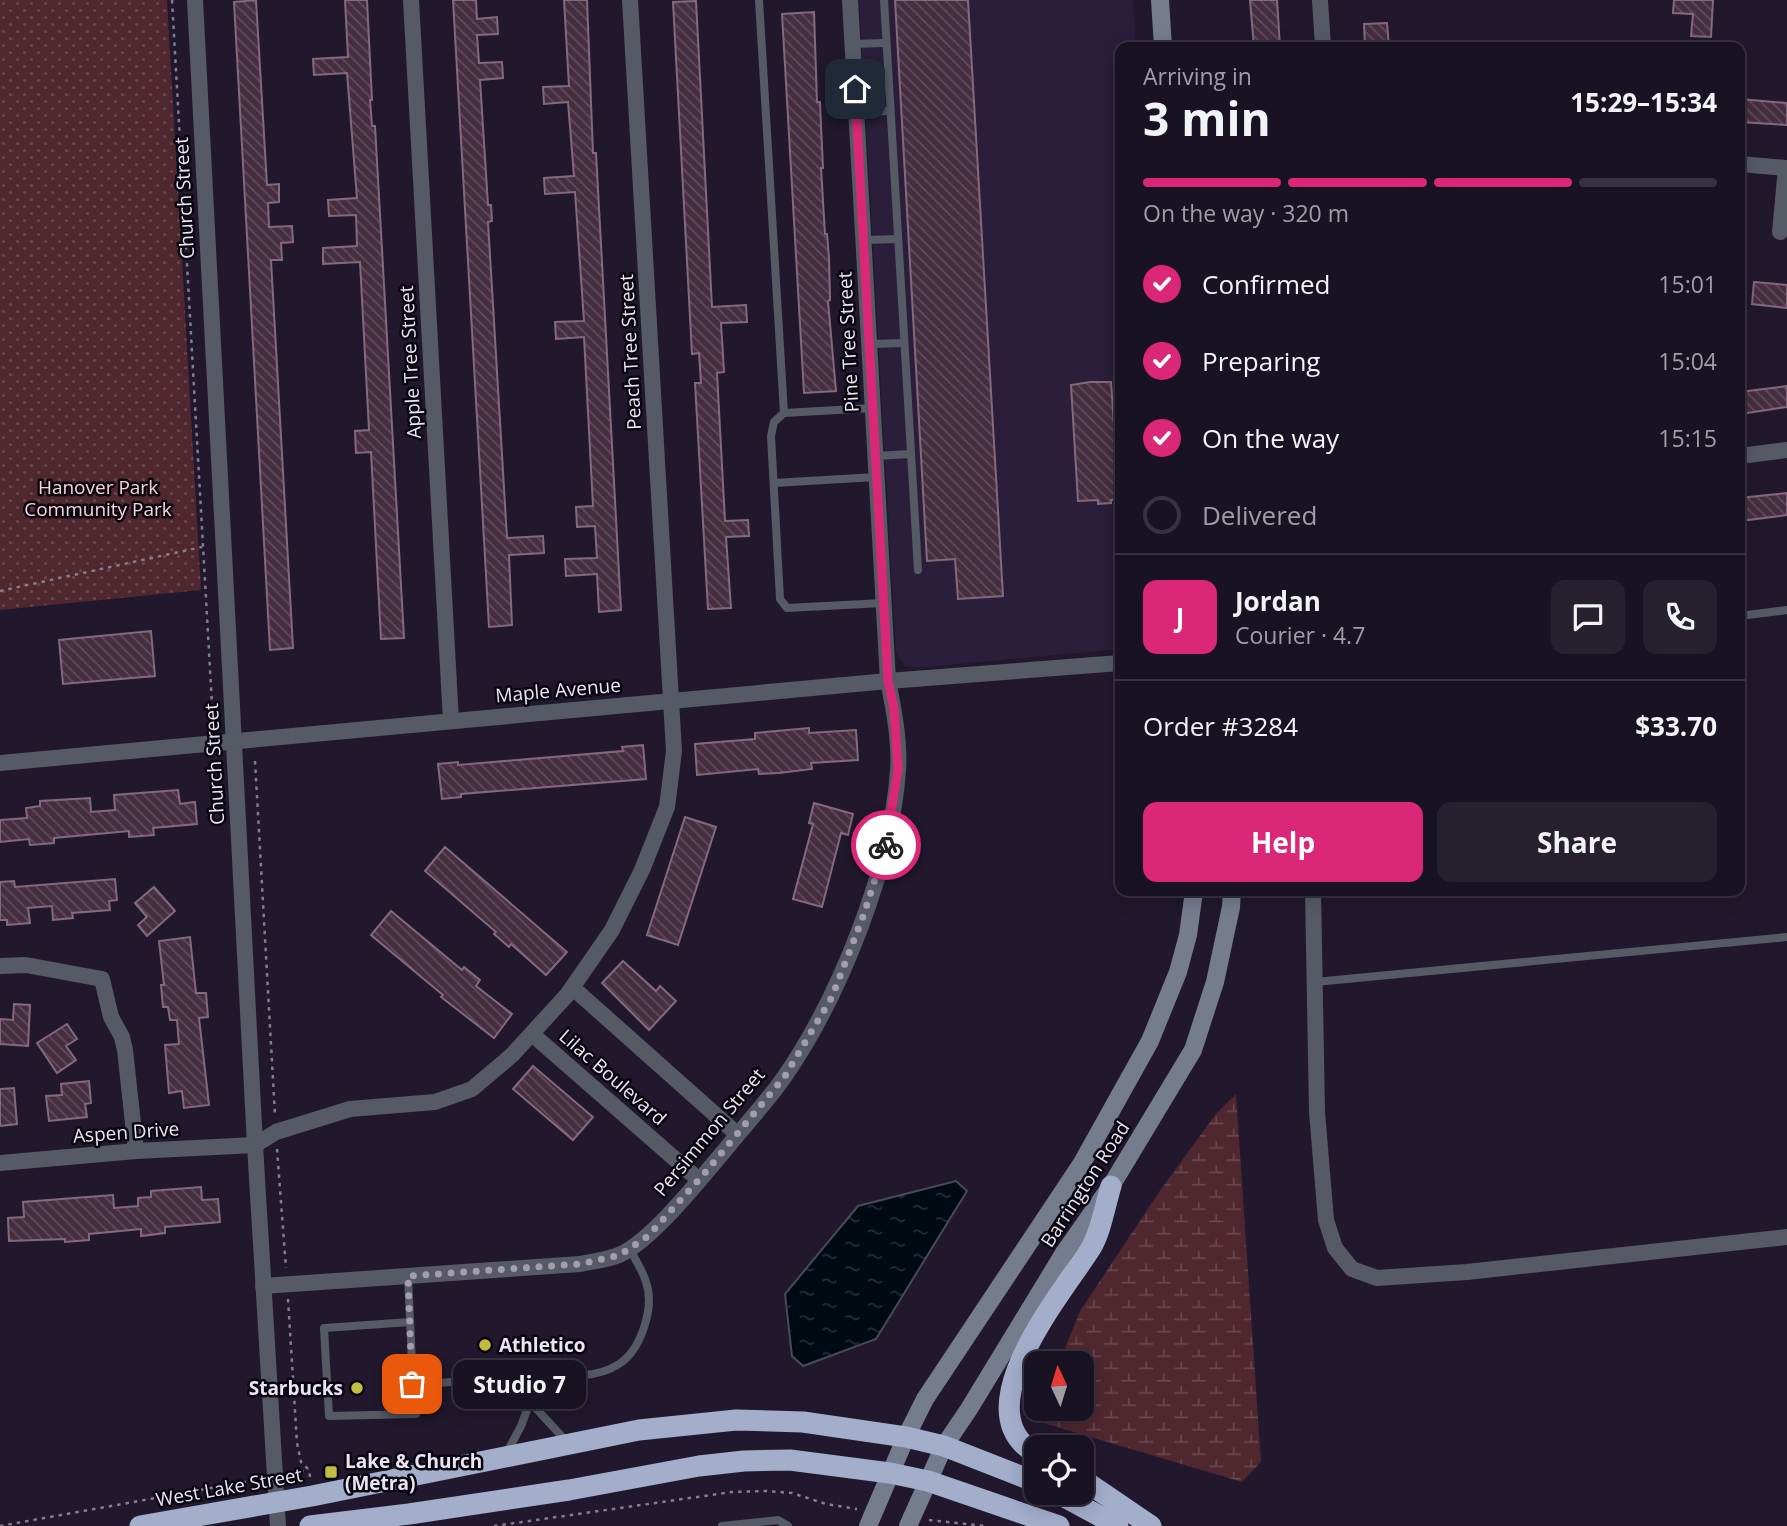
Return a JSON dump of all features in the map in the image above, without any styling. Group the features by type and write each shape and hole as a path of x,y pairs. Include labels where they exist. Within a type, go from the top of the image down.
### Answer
{"highway":[{"path":"1024,1444 1017,1438 1008,1409 1009,1396 1023,1357 1052,1303 1093,1245 1111,1186"},
{"name":"West Lake Street","path":"141,1526 277,1502 639,1430 736,1420 803,1422 906,1437 944,1446 1024,1477"},
{"path":"310,1526 466,1506 699,1466 790,1460 890,1473 928,1481 1059,1526"},
{"path":"1094,1487 1152,1526"},
{"path":"1079,1505 1118,1526"}],"main road":[{"path":"1160,0 1163,42"},
{"name":"Barrington Road","path":"868,1526 925,1399 1082,1163 1150,1041 1178,972 1188,935 1193,896"},
{"name":"Barrington Road","path":"908,1526 944,1446 1111,1186 1193,1050 1215,982 1232,896"}],"street":[{"name":"Church Street","path":"195,0 255,1145 278,1526"},
{"name":"Apple Tree Street","path":"411,0 451,721"},
{"name":"Peach Tree Street","path":"255,1145 276,1132 350,1109 435,1101 472,1089 512,1055 573,988 612,930 642,870 667,807 674,751 672,701 631,0"},
{"name":"Pine Tree Street","path":"850,0 888,681"},
{"path":"1320,0 1323,42"},
{"path":"1745,164 1787,168 1780,232"},
{"path":"1745,455 1787,450"},
{"name":"Maple Avenue","path":"0,763 888,681 1115,663"},
{"name":"Persimmon Street","path":"263,1286 580,1264 620,1255 648,1236 699,1180 785,1076 832,997 886,848 898,769 894,709 888,681"},
{"path":"1313,896 1317,1112 1326,1220 1335,1248 1352,1269 1377,1278 1467,1272 1787,1237"},
{"path":"0,966 26,965 102,979 111,1017 125,1049 136,1151"},
{"name":"Lilac Boulevard","path":"573,988 737,1134"},
{"name":"Lilac Boulevard","path":"532,1034 699,1180"},
{"name":"Aspen Drive","path":"0,1163 136,1151 255,1145"}],"lane":[{"path":"759,0 784,413"},
{"path":"884,0 918,570"},
{"path":"852,44 886,43"},
{"path":"856,112 890,111"},
{"path":"864,240 898,239"},
{"path":"870,344 904,342"},
{"path":"873,408 784,413 774,422 771,436 780,599 787,608 883,603"},
{"path":"875,456 911,454"},
{"path":"774,483 876,477"},
{"path":"1745,615 1787,610"},
{"path":"1315,982 1787,937"},
{"path":"412,1384 530,1376 575,1376 619,1365 638,1346 647,1316 647,1284 629,1248"},
{"path":"408,1276 410,1322 412,1384 416,1414 329,1416 324,1328 410,1322"},
{"path":"504,1457 521,1426 530,1402 530,1376"},
{"path":"530,1402 569,1444"},
{"path":"722,1526 778,1520 788,1526"}],"path":[{"path":"172,0 213,722"},
{"path":"0,591 202,547"},
{"path":"0,1526 241,1482"},
{"path":"494,1526 732,1492 792,1493 826,1504"},
{"path":"939,1521 985,1526"}],"shaded area":[{"path":"859,0 1133,0 1136,42 1115,42 1115,649 916,668 905,666 896,653"}],"green space":[{"name":"Hanover Park Community Park","path":"0,0 167,0 201,590 0,610"},
{"path":"1236,1094 1261,1462 1242,1482 1094,1438 1094,1435 1084,1435 1037,1421 1094,1421 1094,1351 1064,1351 1080,1311 1159,1192 1215,1115"}],"water":[{"path":"956,1181 967,1191 876,1339 803,1366 792,1356 785,1294 858,1206"}],"building":[{"path":"256,0 267,185 279,184 279,202 268,203 269,227 292,226 293,242 281,243 282,260 271,260 293,648 270,650 234,2"},
{"path":"345,0 367,0 370,100 372,126 375,126 404,638 381,639 371,452 356,453 355,431 369,430 360,262 323,264 323,248 357,246 356,215 329,216 328,200 357,198 347,73 314,75 313,59 348,57"},
{"path":"453,0 476,0 477,19 497,17 498,34 477,35 479,63 502,62 503,78 480,80 488,205 491,205 492,221 488,222 507,538 543,536 544,553 509,555 512,625 489,627"},
{"path":"564,0 587,0 593,153 596,153 621,610 599,612 597,574 566,576 565,559 597,558 595,526 577,527 576,507 593,506 584,337 556,339 555,322 584,321 575,192 545,194 544,178 574,176 568,102 544,104 543,87 569,86"},
{"path":"895,0 968,0 1003,596 958,599 955,559 927,561"},
{"path":"1250,0 1277,0 1280,42 1254,42"},
{"path":"1674,0 1713,0 1711,37 1691,36 1693,14 1673,13"},
{"path":"696,1 712,307 746,305 747,322 721,323 724,372 717,373 725,521 748,520 749,536 726,537 731,608 708,609 695,383 701,383 699,353 692,354 673,2"},
{"path":"814,12 825,234 829,258 828,301 836,391 804,393 782,14"},
{"path":"1387,23 1389,42 1365,42 1364,24"},
{"path":"1745,99 1787,103 1787,125 1745,122"},
{"path":"1754,282 1787,285 1787,308 1752,304"},
{"path":"1111,382 1115,500 1111,500 1111,503 1098,504 1098,500 1078,501 1071,385"},
{"path":"1787,386 1787,407 1745,413 1745,391"},
{"path":"1787,493 1787,515 1745,520 1745,497"},
{"path":"151,631 155,676 63,684 59,640"},
{"path":"809,728 809,733 856,730 858,760 811,763 812,769 779,773 759,774 758,769 697,775 695,744 755,739 755,733"},
{"path":"643,745 646,779 461,794 461,797 442,799 438,764 458,762 458,765 623,751 622,747"},
{"path":"178,790 180,804 195,802 197,824 153,828 154,835 129,837 129,831 54,838 54,843 30,845 29,839 0,842 0,820 27,818 26,808 40,806 40,801 90,798 91,812 115,810 114,795"},
{"path":"814,803 853,814 848,835 841,833 822,907 793,899 813,824 809,823"},
{"path":"685,817 716,827 678,945 647,935"},
{"path":"445,847 567,952 546,975 511,944 509,947 494,934 496,932 425,871"},
{"path":"115,879 117,900 109,901 110,910 72,913 73,918 53,920 52,906 28,908 30,923 7,925 7,920 0,920 0,882 14,881 15,887"},
{"path":"154,887 175,911 147,936 138,925 147,917 135,903"},
{"path":"391,911 462,970 464,967 480,980 476,986 512,1014 494,1038 441,997 443,995 371,935"},
{"path":"190,937 196,993 206,993 208,1017 199,1018 209,1105 184,1108 182,1091 169,1093 165,1045 179,1044 177,1020 170,1020 168,1007 163,1007 161,985 164,985 159,941"},
{"path":"623,961 656,991 660,986 676,1001 649,1030 602,983"},
{"path":"14,1004 30,1005 28,1046 0,1044 0,1019 13,1020"},
{"path":"67,1024 77,1039 66,1046 76,1060 57,1073 37,1043"},
{"path":"533,1066 593,1117 573,1140 513,1089"},
{"path":"89,1081 91,1103 85,1104 87,1117 49,1121 46,1096 62,1095 61,1084"},
{"path":"14,1088 17,1124 0,1126 0,1089"},
{"path":"201,1187 202,1200 218,1199 220,1222 165,1227 165,1233 141,1236 141,1229 89,1234 89,1240 9,1241 8,1218 24,1217 23,1202 113,1195 114,1208 138,1206 138,1198 151,1197 151,1191"}],"way so far":[{"path":"412,1384 408,1276 580,1264 620,1255 648,1236 704,1174 785,1076 832,997 864,914 886,845"}],"place":[{"name":"Athletico","path":"485,1345"},
{"name":"Studio 7","path":"412,1384"},
{"name":"Starbucks","path":"357,1388"},
{"name":"Lake & Church (Metra)","path":"331,1472"}],"route":[{"path":"855,89 888,681 894,709 898,769 886,845"}]}
